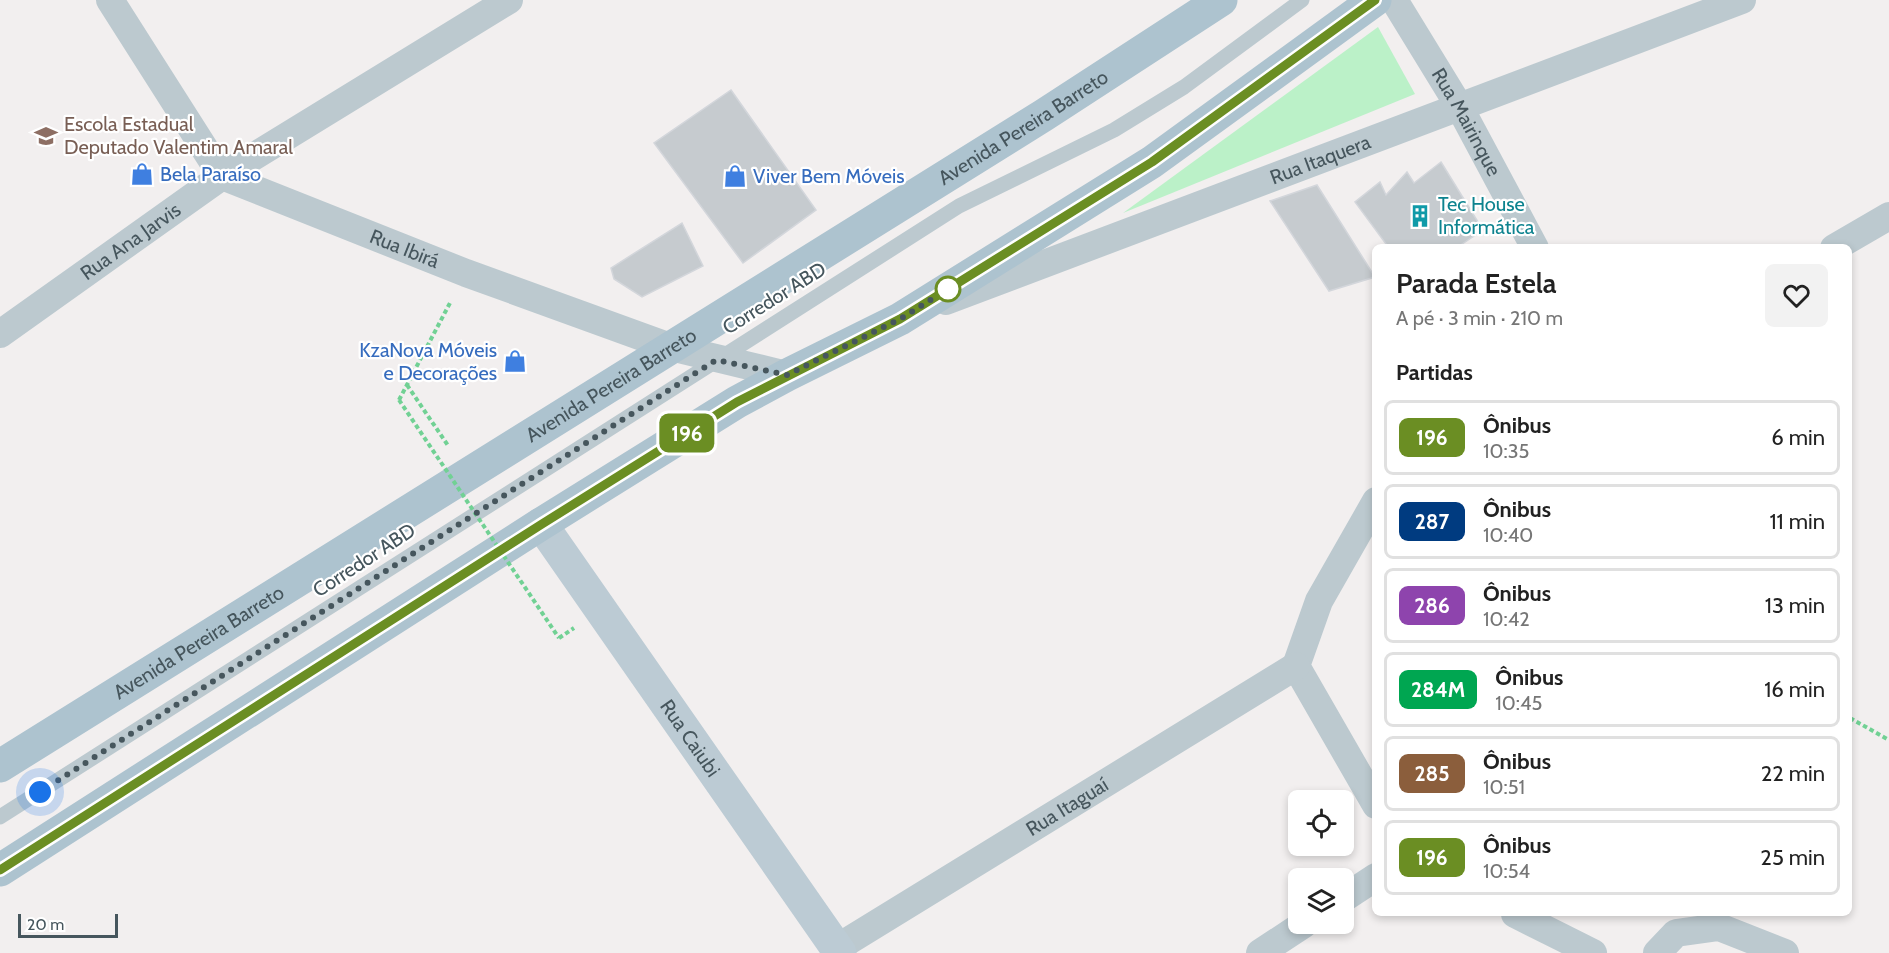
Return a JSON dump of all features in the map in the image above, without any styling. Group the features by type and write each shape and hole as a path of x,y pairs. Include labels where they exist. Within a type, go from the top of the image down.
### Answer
{"main road":[{"name":"Avenida Pereira Barreto","path":"0,766 1044,115 1221,0"},
{"path":"0,870 737,402 900,319 1152,162 1375,0"}],"street":[{"path":"110,0 222,176"},
{"name":"Rua Ana Jarvis","path":"0,334 222,176 509,0"},
{"name":"Rua Mairinque","path":"1394,0 1459,106 1533,244"},
{"name":"Rua Itaquera","path":"900,319 1742,0"},
{"name":"Rua Ibirá","path":"222,176 466,273 670,347 716,360 787,375"},
{"path":"1841,244 1889,216"},
{"path":"1372,508 1318,601 1296,666 1372,799"},
{"name":"Rua Caiubi","path":"542,524 838,951"},
{"name":"Rua Itaguaí","path":"838,951 1296,666"},
{"path":"1354,891 1372,880"},
{"path":"1519,916 1593,953"},
{"path":"1668,933 1719,927 1743,946 1785,953"},
{"path":"1260,953 1289,934"}],"lane":[{"name":"Corredor ABD","path":"0,818 959,206 1114,130 1184,87 1302,0"}],"path":[{"path":"466,273 399,400 559,638"},
{"path":"407,385 467,474"},
{"path":"1852,719 1889,740"}],"green space":[{"path":"1378,27 1415,94 1123,213"}],"building":[{"name":"Viver Bem Móveis","path":"731,90 816,210 743,263 654,143"},
{"name":"Tec House Informática","path":"1441,162 1483,230 1462,244 1386,244 1355,202 1380,182 1386,195 1407,172 1414,183"},
{"path":"1317,185 1372,272 1372,278 1329,291 1270,201"},
{"path":"682,223 703,266 642,297 614,279 611,268"}],"bus line":[{"name":"196","path":"0,870 737,402 900,319 1152,162 1375,0"}],"place":[{"name":"Escola Estadual Deputado Valentim Amaral","path":"46,136"},
{"name":"Bela Paraíso","path":"142,174"},
{"name":"Viver Bem Móveis","path":"735,176"},
{"name":"Tec House Informática","path":"1420,216"},
{"name":"KzaNova Móveis e Decorações","path":"515,361"}],"route":[{"path":"40,792 716,360 787,375 900,319 948,289"}]}
